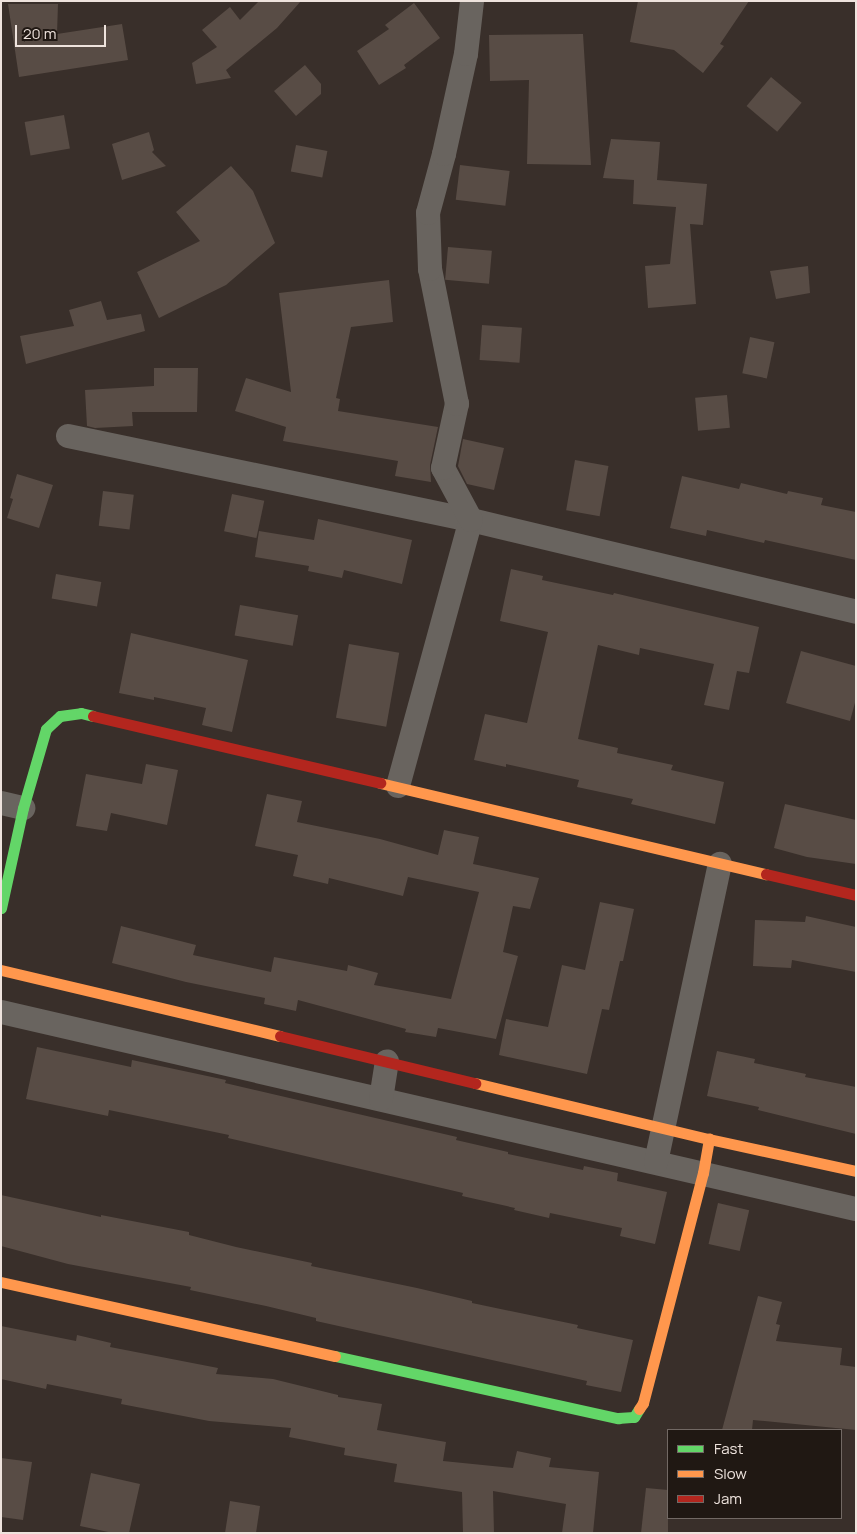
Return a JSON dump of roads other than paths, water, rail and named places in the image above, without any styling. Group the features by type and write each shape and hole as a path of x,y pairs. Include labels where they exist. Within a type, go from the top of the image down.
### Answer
{"street":[{"path":"398,786 470,520 443,468 457,404 430,269 428,213 444,154 464,63 472,1"},
{"path":"68,436 470,520 856,612"},
{"path":"1,908 12,805 46,729 60,716 81,713 856,895"},
{"path":"656,1162 720,864"},
{"path":"1,970 709,1139 856,1171"},
{"path":"1,1012 856,1209"},
{"path":"381,1099 387,1061"},
{"path":"1,1282 618,1418 634,1417 643,1404 703,1173 709,1139"}]}
